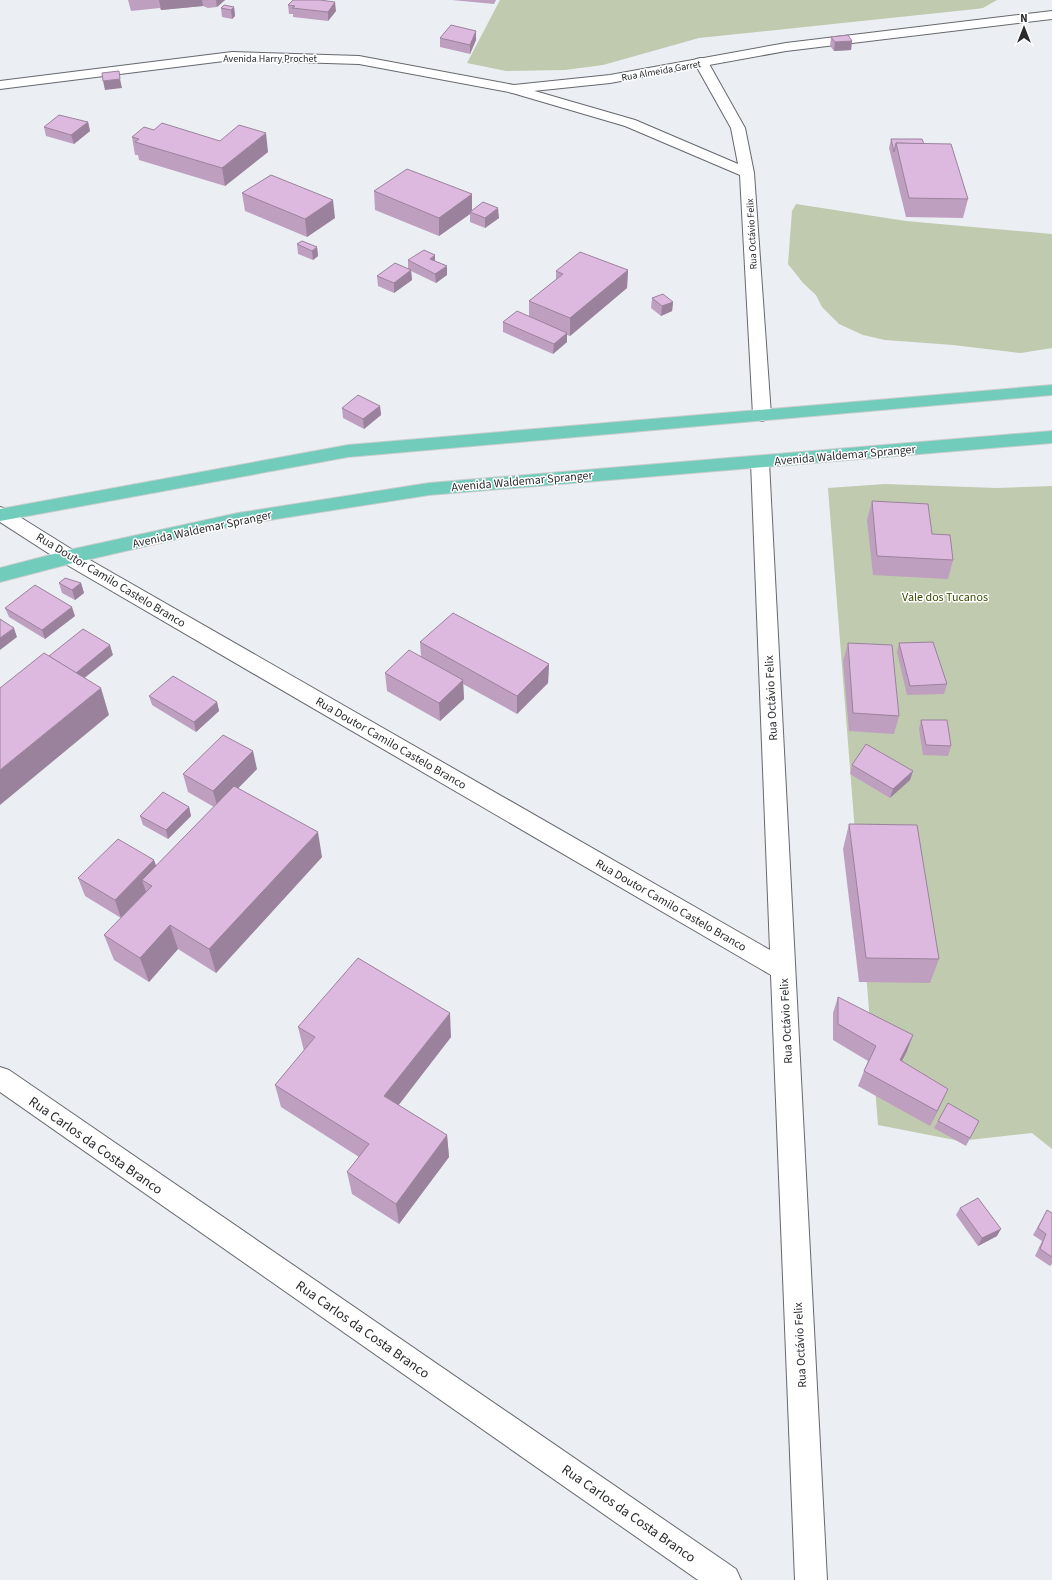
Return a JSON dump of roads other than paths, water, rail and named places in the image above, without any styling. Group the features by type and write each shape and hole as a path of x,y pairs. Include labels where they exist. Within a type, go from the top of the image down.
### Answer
{"main road":[{"path":"1,514 348,451 1052,390"},
{"name":"Avenida Waldemar Spranger","path":"0,575 69,557 238,519 429,489 1052,437"}],"street":[{"name":"Rua Almeida Garret","path":"514,89 610,79 786,47 1052,15"},
{"name":"Avenida Harry Prochet","path":"0,85 232,56 359,60 514,89"},
{"name":"Rua Octávio Felix","path":"701,62 738,128 747,173 762,415"},
{"path":"514,89 630,123 747,173"},
{"name":"Rua Octávio Felix","path":"760,462 811,1580"},
{"name":"Rua Doutor Camilo Castelo Branco","path":"1,514 69,557 784,970"},
{"name":"Rua Carlos da Costa Branco","path":"0,1078 725,1580"}],"park label":[{"name":"Vale dos Tucanos","path":"945,597"}]}
